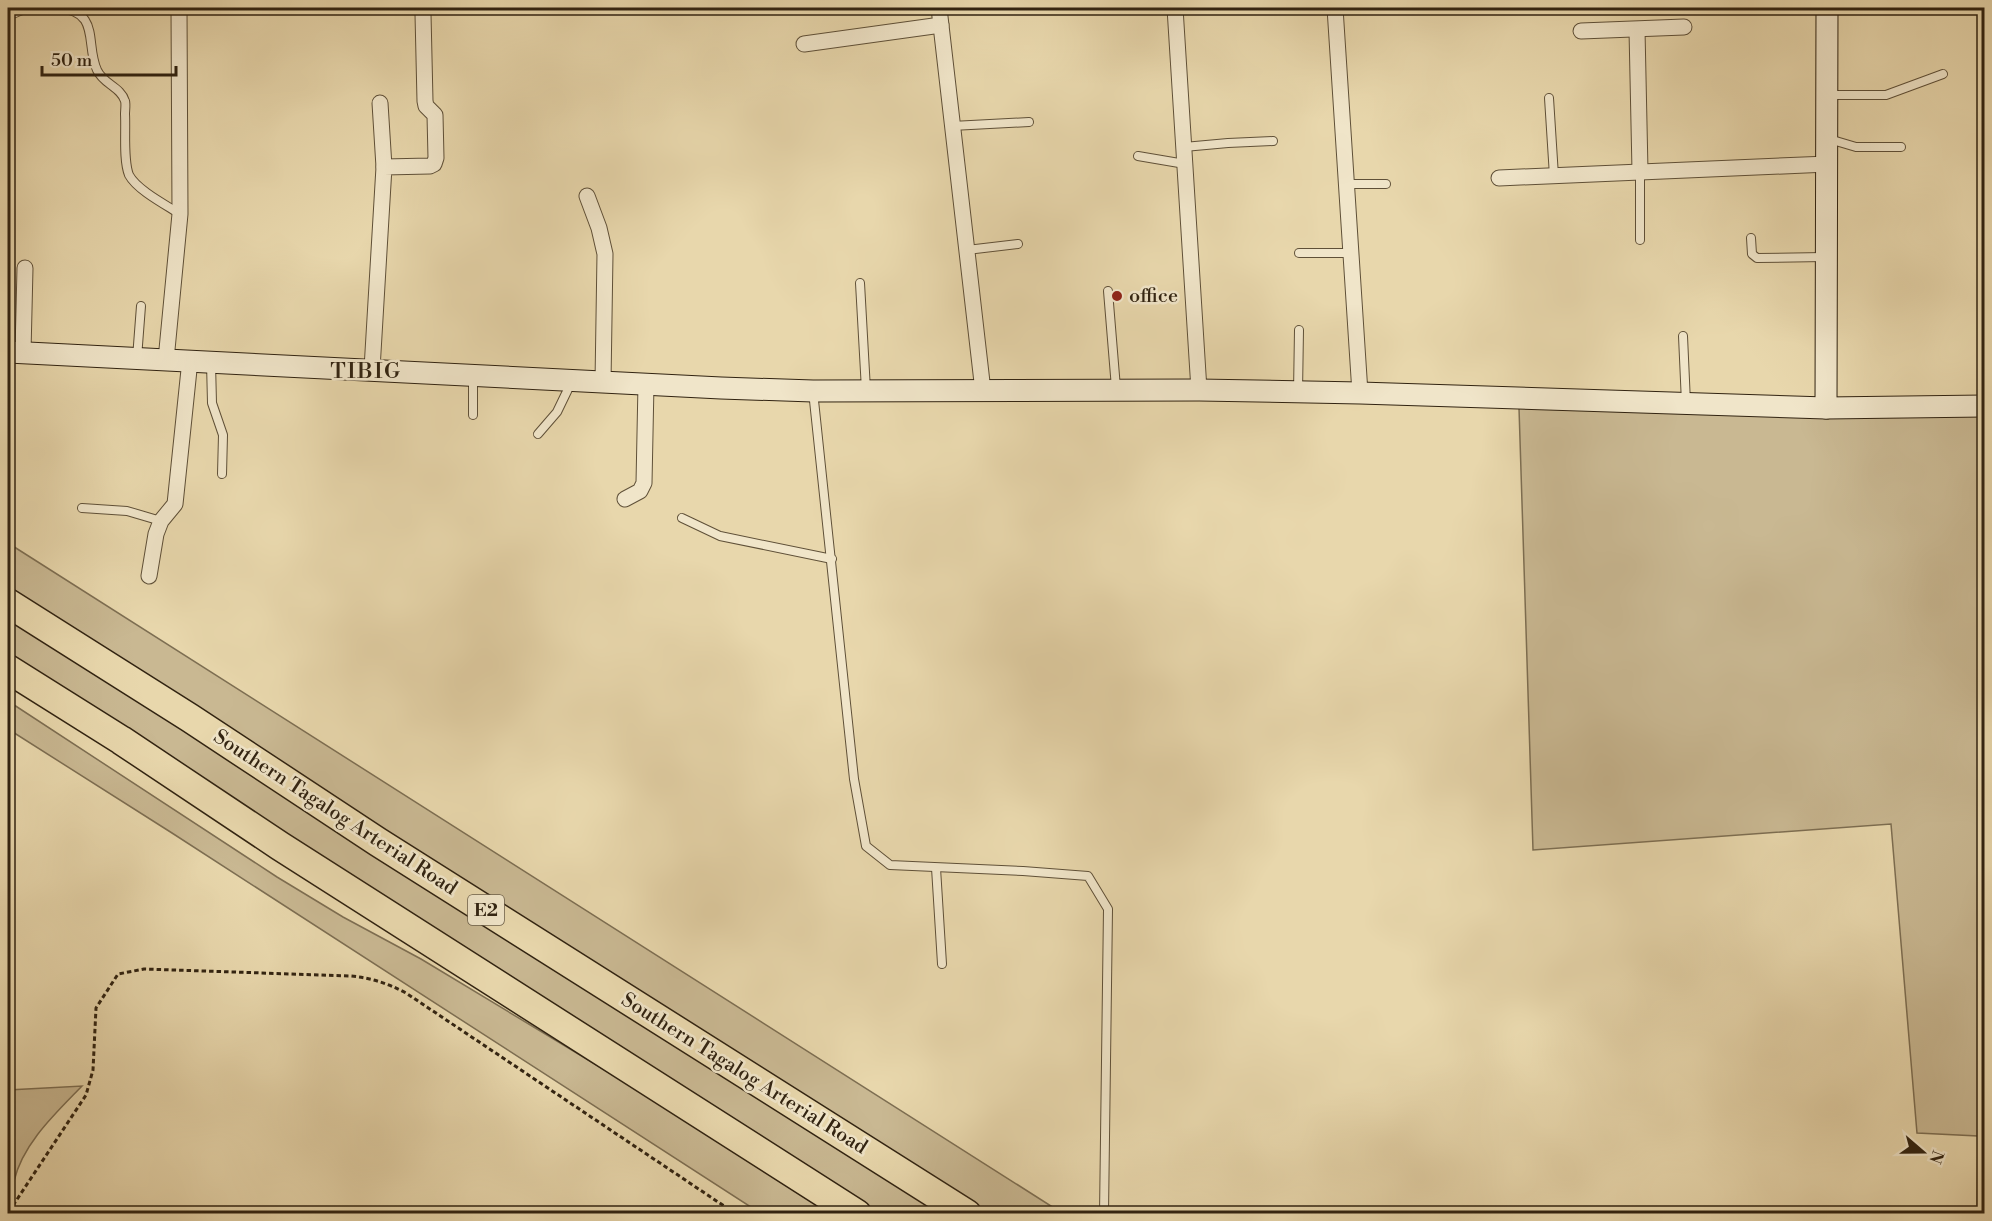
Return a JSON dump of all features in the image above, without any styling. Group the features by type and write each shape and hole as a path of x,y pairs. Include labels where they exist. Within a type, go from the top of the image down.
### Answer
{"highway":[{"name":"Southern Tagalog Arterial Road","path":"8,603 190,718 339,818 967,1214"},
{"path":"8,669 280,846 857,1214"},
{"path":"8,686 139,768 267,853 456,958"}],"street":[{"path":"166,360 180,214 178,8"},
{"path":"939,8 983,391"},
{"path":"1176,8 1199,390"},
{"path":"1335,8 1360,393"},
{"path":"1826,408 1827,8"},
{"path":"384,167 430,166 435,161 435,115 426,106 425,101 423,14"},
{"path":"804,44 941,25"},
{"path":"1581,31 1684,27"},
{"path":"1637,30 1640,171"},
{"path":"372,369 384,167 380,104"},
{"path":"1499,178 1828,164"},
{"path":"587,196 599,228 605,254 603,382"},
{"path":"26,268 15,352 813,391 1199,390 1826,408 1984,406"},
{"path":"149,576 156,534 161,520 175,504 190,360"},
{"path":"625,499 640,491 644,483 646,384"}],"lane":[{"path":"8,16 27,8"},
{"path":"58,8 69,8 81,14 90,29 97,70 104,81 119,91 125,101 126,161 129,174 137,185 180,214"},
{"path":"1828,95 1886,95 1943,74"},
{"path":"1549,98 1554,176"},
{"path":"952,126 1029,122"},
{"path":"1827,138 1856,147 1901,147"},
{"path":"1184,147 1228,142 1274,141"},
{"path":"1138,156 1185,164"},
{"path":"1640,171 1640,240"},
{"path":"1347,184 1386,184"},
{"path":"1751,238 1752,254 1757,258 1826,256"},
{"path":"967,250 1018,244"},
{"path":"1299,252 1351,253"},
{"path":"860,283 866,391"},
{"path":"1108,291 1117,391"},
{"path":"137,359 141,306"},
{"path":"1298,392 1299,330"},
{"path":"1683,336 1686,403"},
{"path":"211,362 212,404 223,435 222,474"},
{"path":"472,415 473,375"},
{"path":"538,434 557,412 572,380"},
{"path":"813,391 854,779 866,846 890,865 1088,876 1108,909 1104,1214"},
{"path":"82,508 127,511 161,520"},
{"path":"682,518 720,536 832,559"},
{"path":"936,868 942,964"}],"path":[{"path":"8,1211 86,1095 93,1070 96,1008 118,974 144,969 351,976 371,978 389,984 406,993 736,1214"},
{"path":"12,1207 18,1214"}],"shaded area":[{"path":"1519,408 1984,411 1984,1213 1977,1213 1978,1136 1917,1133 1891,824 1533,850"},
{"path":"8,543 1062,1213 988,1213 494,903 8,589"},
{"path":"8,616 943,1213 876,1213 8,660"},
{"path":"8,701 277,877 343,917 421,959 628,1084 829,1213 760,1213 8,729"},
{"path":"82,1086 42,1129 25,1154 14,1181 13,1213 8,1213 8,1090"}],"place":[{"name":"office","path":"1117,296"}],"district":[{"name":"TIBIG","path":"366,371"}]}
